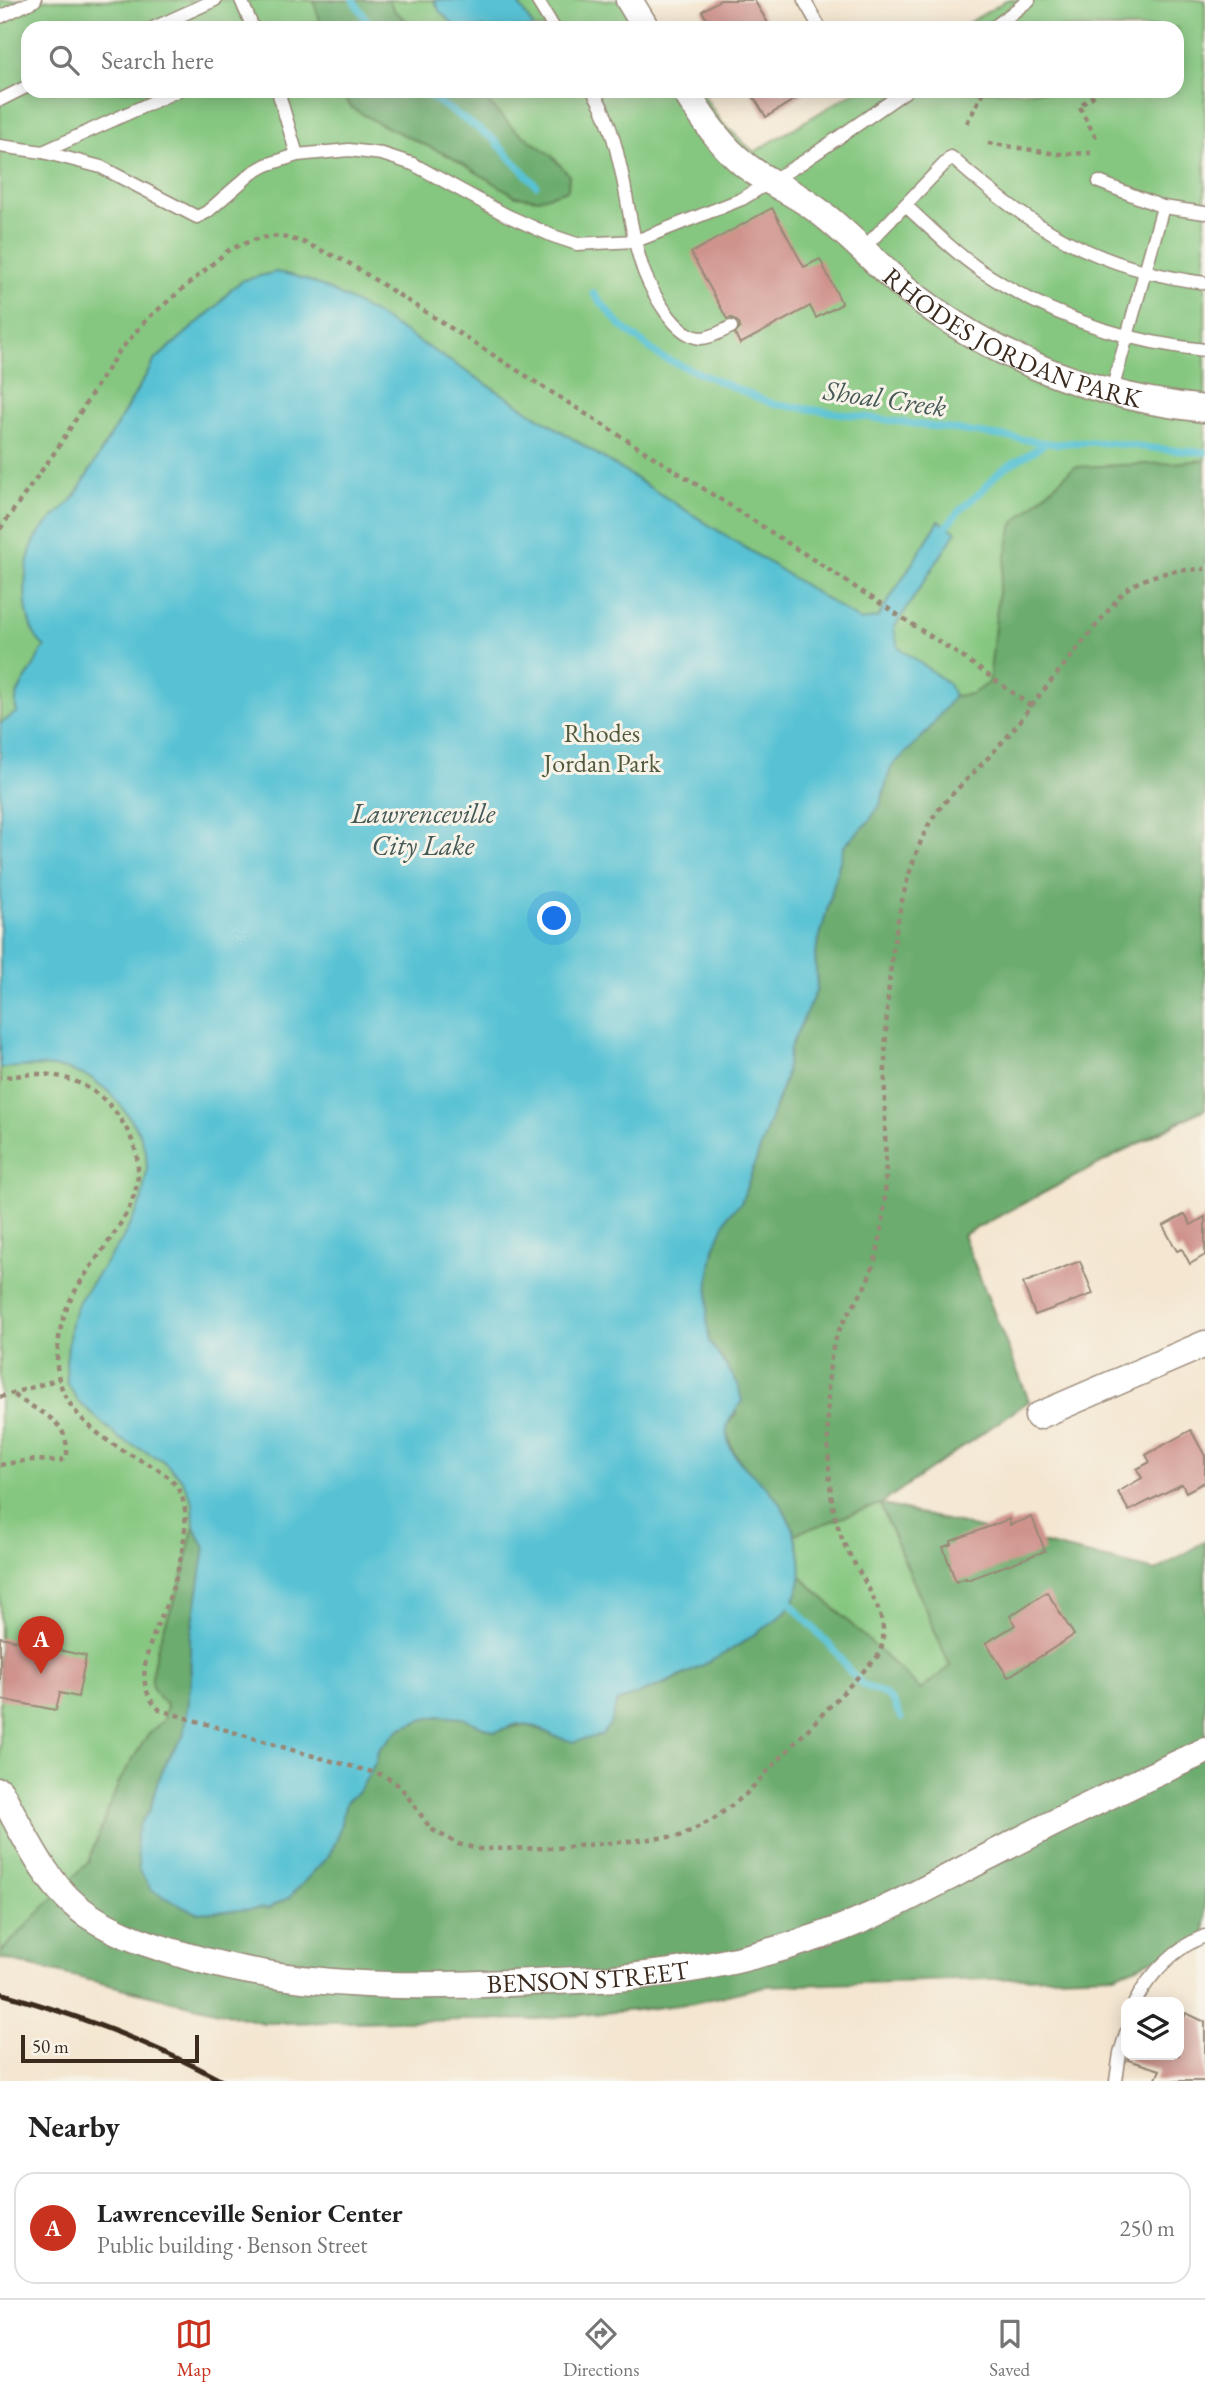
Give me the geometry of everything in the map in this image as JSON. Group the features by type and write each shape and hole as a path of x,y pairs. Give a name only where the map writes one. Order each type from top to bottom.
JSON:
{"street":[{"path":"629,0 642,21"},
{"name":"RHODES JORDAN PARK","path":"690,98 736,158 813,206 904,287 947,320 1004,353 1072,382 1111,394 1165,405 1205,409"},
{"path":"1038,1416 1205,1344"},
{"name":"BENSON STREET","path":"0,1791 40,1861 71,1901 87,1915 138,1940 222,1967 260,1975 359,1986 421,1987 636,1976 724,1962 820,1936 904,1900 1055,1822 1205,1751"}],"lane":[{"path":"0,17 35,0"},
{"path":"168,21 215,0"},
{"path":"241,0 250,21"},
{"path":"537,0 550,21"},
{"path":"804,0 816,21"},
{"path":"1002,21 1028,0"},
{"path":"0,100 21,90"},
{"path":"43,152 162,98"},
{"path":"280,98 297,155"},
{"path":"596,98 613,140 644,272 671,319 679,330 695,337 706,338 731,327"},
{"path":"0,146 43,152 101,167 197,217 266,165 297,155 349,150 382,154 424,169 506,215 553,236 577,244 636,242 742,199 803,162 896,98"},
{"path":"862,250 951,157 1015,211 1043,229 1100,257 1145,273 1205,283"},
{"path":"1099,182 1163,207 1205,213"},
{"path":"905,205 982,271 1029,299 1063,315 1127,338 1205,350"},
{"path":"1111,394 1163,207"},
{"path":"1138,1997 1158,1967 1196,1939 1205,1936"},
{"path":"1116,2081 1121,2050"}],"path":[{"path":"967,123 980,98"},
{"path":"1090,98 1079,106 1096,138"},
{"path":"988,144 1057,154 1091,153"},
{"path":"0,529 57,449 108,365 147,319 230,249 259,238 279,236 303,242 347,262 751,519 970,662 1031,706"},
{"path":"0,1077 52,1076 73,1080 89,1088 115,1110 131,1136 136,1152 137,1177 132,1203 121,1224 80,1283 66,1311 58,1343 59,1379 65,1398 83,1419 118,1448 165,1474 176,1485 184,1504 185,1520 177,1573 146,1664 146,1688 153,1702 165,1711 383,1775 400,1786 431,1829 458,1844 479,1849 557,1848 680,1836 714,1819 745,1795 872,1663 883,1646 885,1631 879,1612 844,1541 834,1510 829,1469 830,1361 835,1340 876,1259 885,1206 886,1051 890,982 897,926 908,882 929,825 943,805 1018,724 1124,591 1141,580 1166,572 1205,569"},
{"path":"0,1397 59,1379"},
{"path":"0,1465 29,1460 60,1461 67,1456 67,1443 59,1425 13,1394"}],"green space":[{"name":"Rhodes Jordan Park","path":"0,0 643,0 656,21 21,21 21,98 706,98 721,122 754,152 844,98 1184,98 1184,21 972,21 1007,0 1205,0 1205,1109 963,1235 1029,1401 880,1504 950,1666 835,1763 694,2003 534,2019 264,2023 0,1958"},
{"path":"313,0 389,0 394,10 407,21 320,21"},
{"path":"344,98 484,98 513,128 551,155 569,175 568,190 538,199 516,196 449,156 352,108"},
{"path":"1205,460 1205,1108 963,1235 1029,1401 880,1504 795,1534 783,1508 740,1461 729,1440 726,1426 737,1413 731,1382 726,1365 710,1343 707,1326 710,1274 717,1238 729,1213 741,1203 785,1078 790,1048 817,989 815,955 844,846 869,821 884,794 890,767 926,733 954,696 971,694 989,683 999,588 1013,524 1074,467"},
{"path":"880,1504 1156,1571 1205,1541 1205,1938 1115,1975 765,1986 694,2003 534,2019 264,2023 0,1958 0,1953 88,1862 119,1782 147,1736 164,1719 167,1705 154,1690 152,1671 158,1645 182,1579 194,1526 205,1548 190,1642 191,1681 183,1737 168,1758 150,1810 140,1823 197,1913 233,1910 337,1839 346,1802 358,1792 376,1762 378,1750 399,1729 439,1716 463,1718 495,1732 525,1726 554,1736 611,1722 617,1702 675,1680 741,1644 786,1612 795,1598 800,1576 921,1690 950,1666"}],"water":[{"path":"434,0 516,0 530,21 450,21 440,12"},
{"name":"Lawrenceville City Lake","path":"276,272 315,283 374,313 861,621 878,617 939,521 956,532 894,628 898,647 949,684 954,696 926,733 891,767 880,805 869,821 844,846 815,955 817,989 790,1048 785,1078 741,1203 728,1215 714,1248 709,1280 709,1341 738,1384 742,1401 729,1422 727,1438 735,1456 771,1492 788,1518 799,1550 801,1567 795,1598 781,1616 710,1662 617,1702 611,1722 602,1735 574,1742 537,1727 517,1724 495,1732 463,1718 439,1716 399,1729 378,1750 376,1762 367,1778 358,1792 346,1802 337,1839 330,1854 290,1897 269,1908 197,1913 152,1891 139,1870 136,1838 140,1823 150,1810 168,1758 183,1737 191,1681 190,1642 205,1548 194,1526 193,1503 182,1479 162,1460 120,1439 77,1400 67,1382 66,1362 71,1322 79,1301 123,1238 141,1203 147,1171 146,1152 139,1132 123,1108 91,1078 66,1069 44,1066 0,1068 0,724 17,712 18,694 45,647 31,626 25,596 27,565 35,540 48,522 75,496 155,360 218,305 232,288 244,280"}],"building":[{"path":"720,0 754,0 767,21 708,21 702,11"},
{"path":"754,98 797,98 766,117"},
{"path":"772,208 804,267 820,259 842,304 816,318 810,306 740,344 735,334 740,328 739,323 732,318 727,319 691,253"},
{"path":"1185,1214 1191,1225 1205,1217 1205,1255 1190,1264 1182,1249 1177,1251 1163,1226"},
{"path":"1080,1261 1093,1294 1035,1315 1023,1283"},
{"path":"1191,1430 1205,1456 1205,1482 1186,1492 1182,1484 1129,1511 1118,1492 1142,1478 1137,1469 1150,1462 1146,1455"},
{"path":"1032,1517 1045,1551 956,1582 943,1547 952,1544 951,1541 1009,1519 1010,1525"},
{"path":"1047,1592 1074,1635 1008,1677 986,1643 1015,1625 1010,1616"},
{"path":"0,1637 86,1656 78,1697 60,1693 56,1710 0,1699"},
{"path":"1186,2013 1205,2022 1205,2081 1155,2081 1160,2070 1128,2060 1184,2060"}],"waterway":[{"name":"Shoal Creek","path":"353,0 367,21"},
{"name":"Shoal Creek","path":"432,98 492,138 536,185"},
{"name":"Shoal Creek","path":"593,293 620,325 661,357 773,404 1056,444 1093,442 1205,452"},
{"path":"947,526 999,472 1045,443"},
{"path":"791,1604 863,1685 884,1694 893,1702 901,1718"}],"railway":[{"path":"0,1993 114,2031 222,2081"}],"place":[{"name":"Lawrenceville Senior Center","path":"41,1674"}]}
